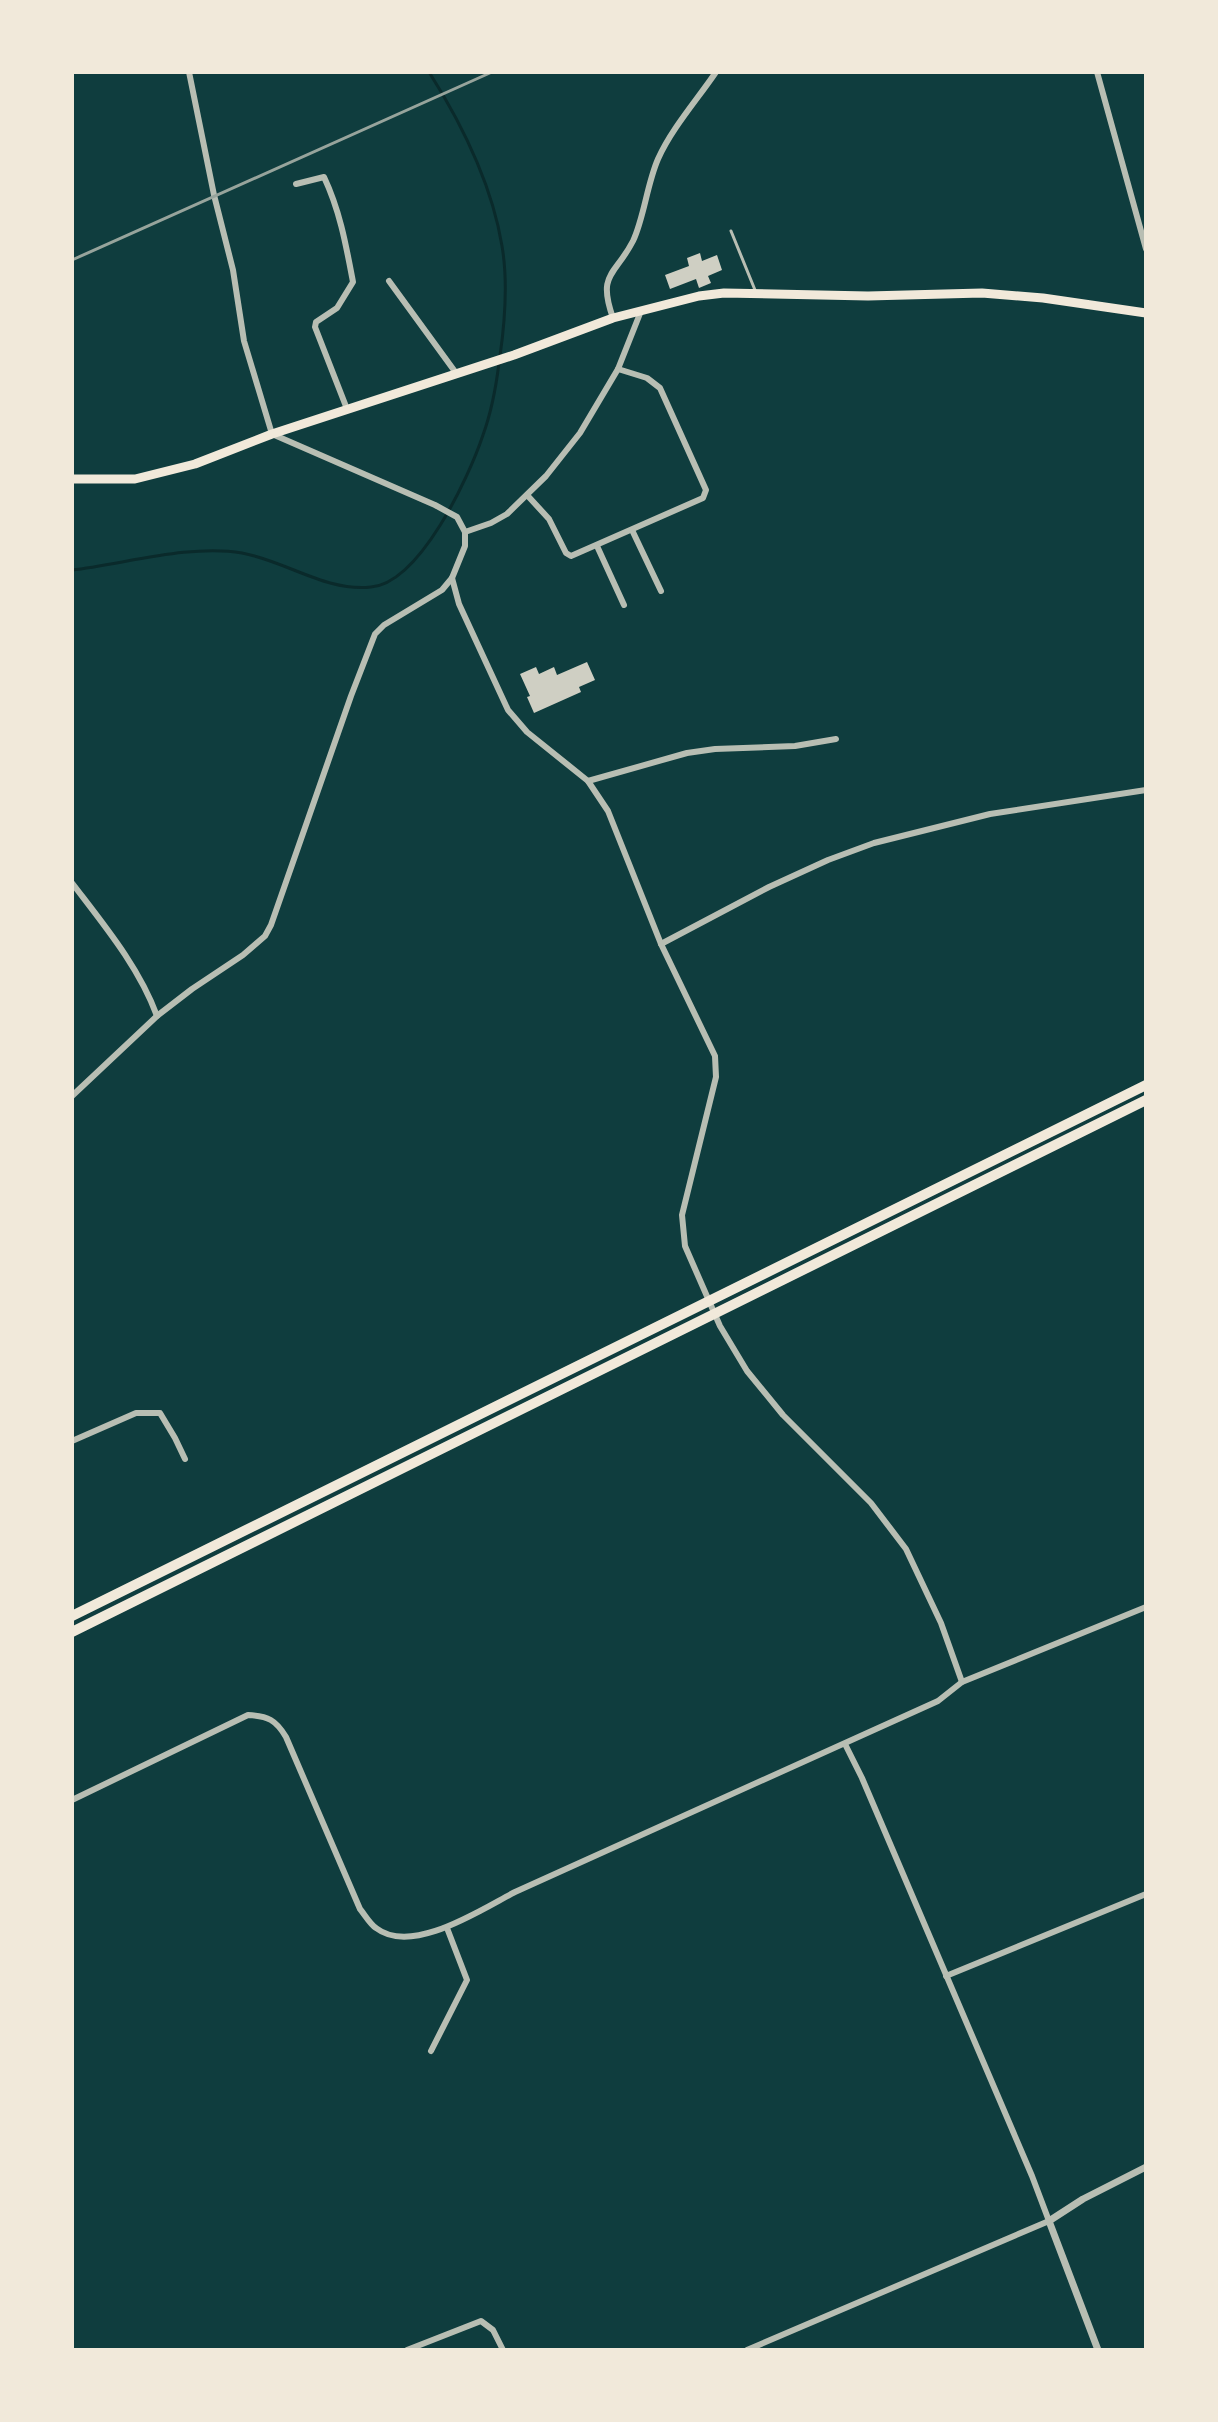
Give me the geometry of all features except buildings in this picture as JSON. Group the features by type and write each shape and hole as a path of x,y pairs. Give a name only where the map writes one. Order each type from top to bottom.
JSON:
{"highway":[{"path":"72,1616 1146,1085"},
{"path":"72,1632 1146,1100"}],"main road":[{"path":"72,479 135,479 195,464 272,434 514,355 613,318 699,296 724,293 868,296 982,293 1043,298 1146,313"}],"street":[{"path":"72,1096 157,1016 265,936 375,634 384,625 442,590 452,578 465,546 465,532 457,517 272,434 244,341 233,270 189,72"},
{"path":"613,318 607,302 606,285 611,271 633,241 659,158 716,72"},
{"path":"1097,72 1146,249"},
{"path":"296,184 324,177 336,202 346,241 353,282 337,308 316,322 315,327 347,409"},
{"path":"389,281 456,373"},
{"path":"465,532 500,519 546,476 580,433 618,369 641,311"},
{"path":"527,495 549,519 566,553 571,556 703,498 706,490 660,388 647,378 618,369"},
{"path":"632,530 661,591"},
{"path":"597,546 624,605"},
{"path":"452,578 459,604 508,710 527,732 588,781 608,811 661,944 715,1056 716,1077 682,1215 685,1246 720,1326 747,1371 783,1415 871,1503 906,1549 941,1623 962,1682"},
{"path":"588,781 687,753 795,746 836,739"},
{"path":"661,944 769,887 874,843 990,814 1146,790"},
{"path":"72,883 121,949 157,1016"},
{"path":"72,1441 136,1413 160,1413 185,1459"},
{"path":"72,1800 248,1715 263,1716 277,1722 286,1737 360,1909 376,1929 395,1936 425,1935 447,1928 529,1886 938,1701 962,1682 1146,1607"},
{"path":"845,1744 1032,2176 1098,2350"},
{"path":"946,1976 1146,1894"},
{"path":"431,2051 467,1980 447,1928"},
{"path":"747,2350 1049,2221 1083,2199 1146,2167"},
{"path":"407,2350 481,2321 493,2330 503,2350"}],"lane":[{"path":"731,231 756,294"}],"waterway":[{"path":"429,72 474,156 497,223 504,259 505,287 500,356"},
{"path":"72,570 179,553 222,551 258,557 338,585 371,587 389,581 424,548 454,500 486,427 499,363"}],"railway":[{"path":"72,260 492,72"}]}
